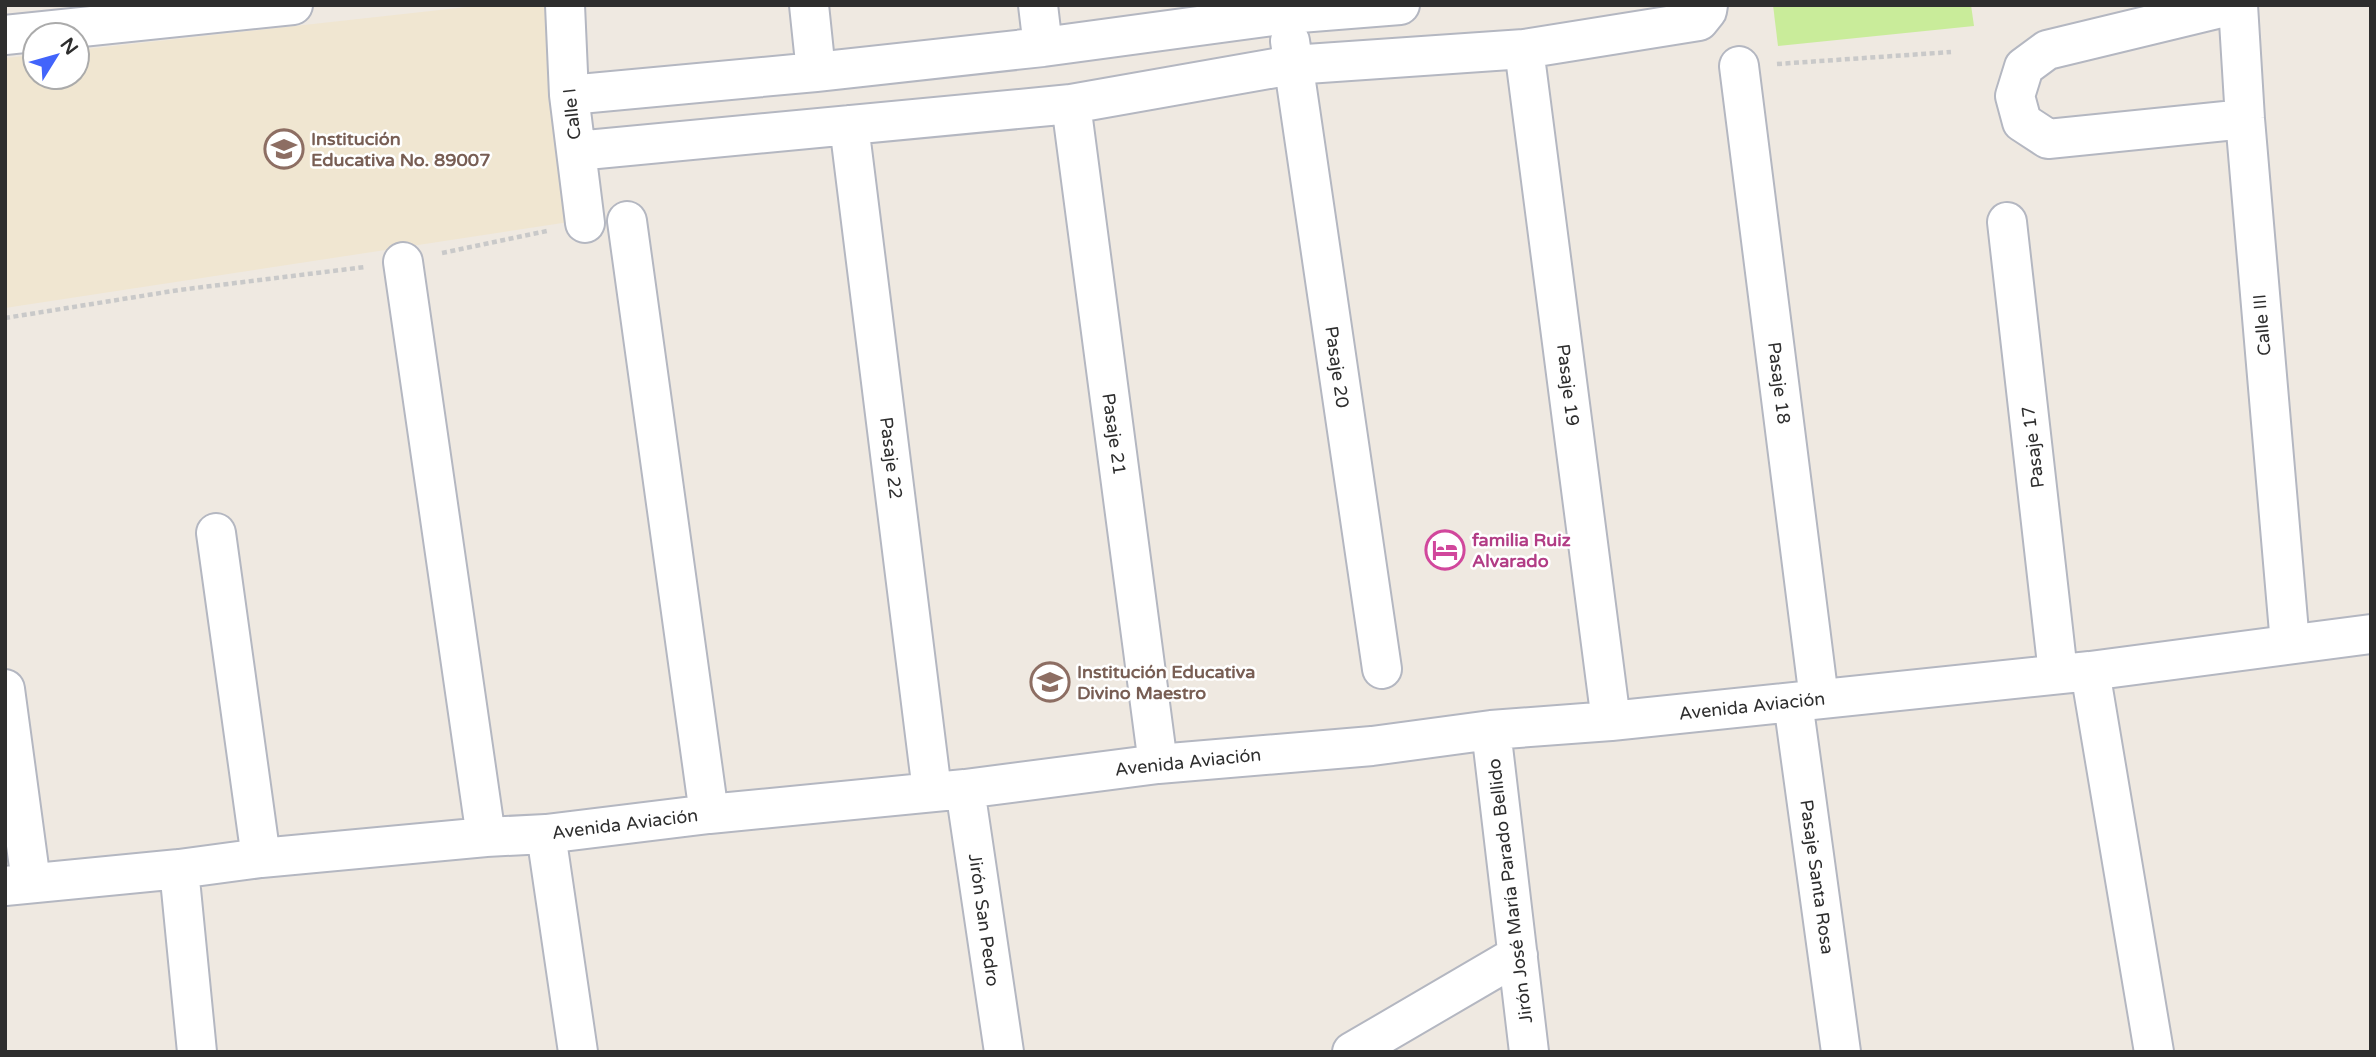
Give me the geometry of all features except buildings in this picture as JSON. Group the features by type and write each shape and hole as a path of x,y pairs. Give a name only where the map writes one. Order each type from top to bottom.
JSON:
{"street":[{"path":"5,35 91,16 292,5"},
{"name":"Calle I","path":"565,5 569,95 585,223"},
{"path":"809,5 816,72"},
{"path":"1038,5 1043,47"},
{"path":"569,95 1043,47 1287,9 1400,5"},
{"path":"576,151 1071,104 1292,65 1524,48 1699,21 1708,5"},
{"path":"2236,5 2047,50 2024,67 2015,96 2022,122 2048,139 2245,118"},
{"name":"Calle III","path":"2236,5 2290,644"},
{"name":"Pasaje 20","path":"1287,9 1292,65 1382,669"},
{"name":"Pasaje 19","path":"1524,48 1611,721"},
{"name":"Pasaje 18","path":"1740,66 1806,701"},
{"name":"Pasaje 21","path":"1071,104 1158,764"},
{"name":"Pasaje 22","path":"849,125 949,790"},
{"path":"627,221 709,814"},
{"name":"Pasaje 17","path":"2007,222 2074,672 2154,1052"},
{"path":"403,262 486,837"},
{"path":"216,533 261,858"},
{"name":"Avenida Aviación","path":"21,873 179,869 261,858 486,837 547,834 1158,764 1372,746 1491,730 1611,721 2074,672 2371,634"},
{"path":"5,689 21,873"},
{"name":"Pasaje Santa Rosa","path":"1806,701 1841,1052"},
{"name":"Jirón José María Parado Bellido","path":"1491,730 1529,1052"},
{"name":"Jirón San Pedro","path":"949,790 1004,1052"},
{"path":"547,834 579,1052"},
{"path":"179,869 197,1052"},
{"path":"1352,1052 1518,956"}],"path":[{"path":"1740,66 1951,52"},
{"path":"5,318 179,290 403,262 585,223"}],"shaded area":[{"name":"Institución Educativa No. 89007","path":"485,5 549,5 569,222 5,308 5,58 21,56 21,91 91,91 91,48"}],"green space":[{"path":"1773,5 1971,5 1974,26 1778,46"}],"place":[{"name":"Institución Educativa No. 89007","path":"284,149"},
{"name":"familia Ruiz Alvarado","path":"1445,550"},
{"name":"Institución Educativa Divino Maestro","path":"1050,682"}]}
